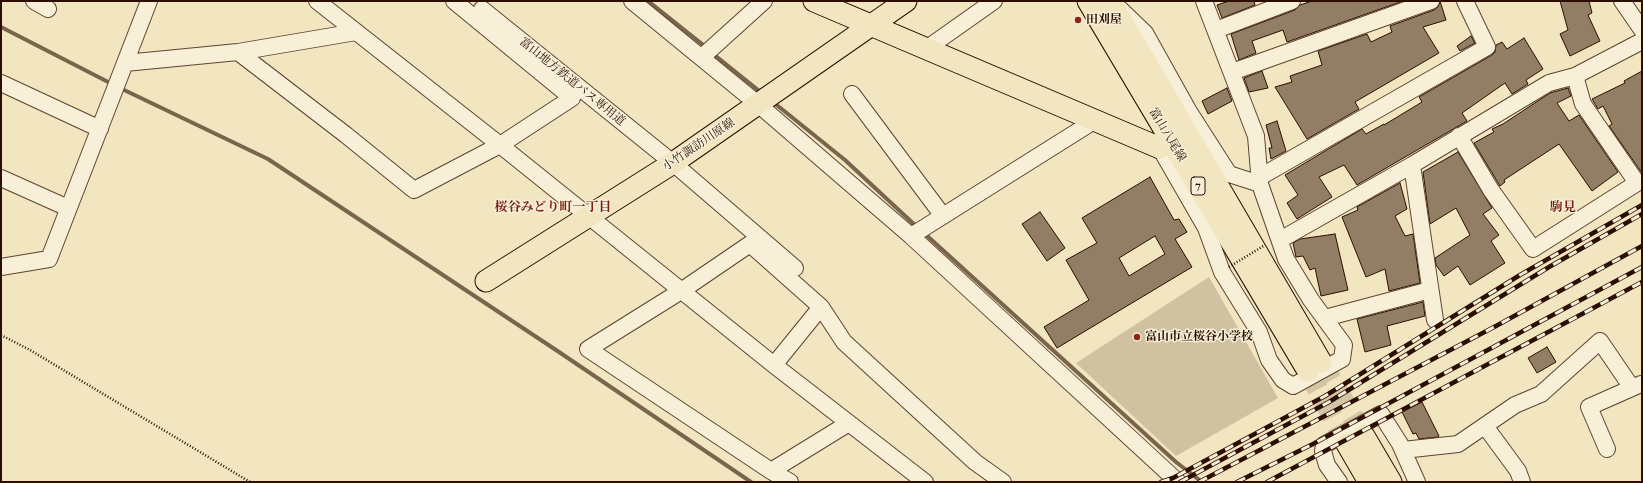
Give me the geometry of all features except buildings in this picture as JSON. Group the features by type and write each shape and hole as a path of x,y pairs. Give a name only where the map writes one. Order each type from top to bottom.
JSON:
{"main road":[{"name":"小竹諏訪川原線","path":"486,281 673,163 759,105 906,1"},
{"name":"富山八尾線","path":"1088,1 1315,367 1110,1"},
{"name":"富山八尾線","path":"817,2 1160,148"},
{"path":"1369,482 1356,440 1391,482"}],"street":[{"path":"34,1 48,9"},
{"path":"1,268 49,259 149,1"},
{"path":"317,1 500,144 681,291 925,482"},
{"path":"238,52 346,135 414,190 500,144 572,98 454,1"},
{"name":"富山地方鉄道バス専用道","path":"471,1 673,163 795,268"},
{"path":"632,1 759,105 911,236 1178,482"},
{"path":"702,57 764,1"},
{"path":"926,49 994,1"},
{"path":"1110,1 1145,33 1188,110 1229,174 1260,181 1487,47 1465,1"},
{"path":"1160,148 1206,228 1222,272 1260,332 1269,360 1283,380 1293,386 1342,359 1344,345 1311,300 1286,259 1260,181 1256,136 1204,1"},
{"path":"1216,30 1292,1"},
{"path":"1232,72 1431,1"},
{"path":"1622,1 1642,30"},
{"path":"125,63 238,52 356,32"},
{"path":"1280,240 1412,165 1549,83 1575,76 1642,41"},
{"path":"1459,136 1491,190 1534,249 1639,181 1583,104 1575,76"},
{"path":"1,83 100,129"},
{"path":"852,94 943,216"},
{"path":"911,236 1094,121"},
{"path":"1412,165 1435,320"},
{"path":"1,178 68,208"},
{"path":"790,482 771,471 588,349 681,291 750,244 821,307 844,342 975,462 1003,482"},
{"path":"1325,318 1430,290"},
{"path":"774,364 821,307"},
{"path":"1403,450 1458,444 1515,405 1541,394 1600,341 1637,386 1589,408 1607,449"},
{"path":"1339,482 1327,465 1323,447 1376,415 1381,414 1403,450 1417,482"},
{"path":"771,471 849,423"},
{"path":"1485,426 1518,471 1522,482"}],"path":[{"path":"1229,266 1265,245"},
{"path":"1,336 30,350 250,482"}],"shaded area":[{"path":"1209,277 1278,398 1176,456 1076,363"}],"waterway":[{"path":"648,1 707,48"},
{"path":"1,27 114,85"},
{"path":"712,53 763,94"},
{"path":"120,88 268,159 559,352 751,482"},
{"path":"773,102 845,160 917,227"},
{"path":"924,233 1176,462 1202,482"}],"tunnel":[{"path":"1321,362 1364,436"},
{"path":"1308,371 1347,444"}],"railway":[{"path":"1161,482 1173,478 1325,396 1520,275 1642,205"},
{"path":"1180,482 1329,402 1549,267 1642,214"},
{"path":"1199,482 1496,326 1642,246"},
{"path":"1237,482 1313,444 1642,267"},
{"path":"1267,482 1642,282"}],"place":[{"name":"田刈屋","path":"1078,20"},
{"name":"富山市立桜谷小学校","path":"1137,337"}],"district":[{"name":"桜谷みどり町一丁目","path":"553,208"},
{"name":"駒見","path":"1563,208"}]}
